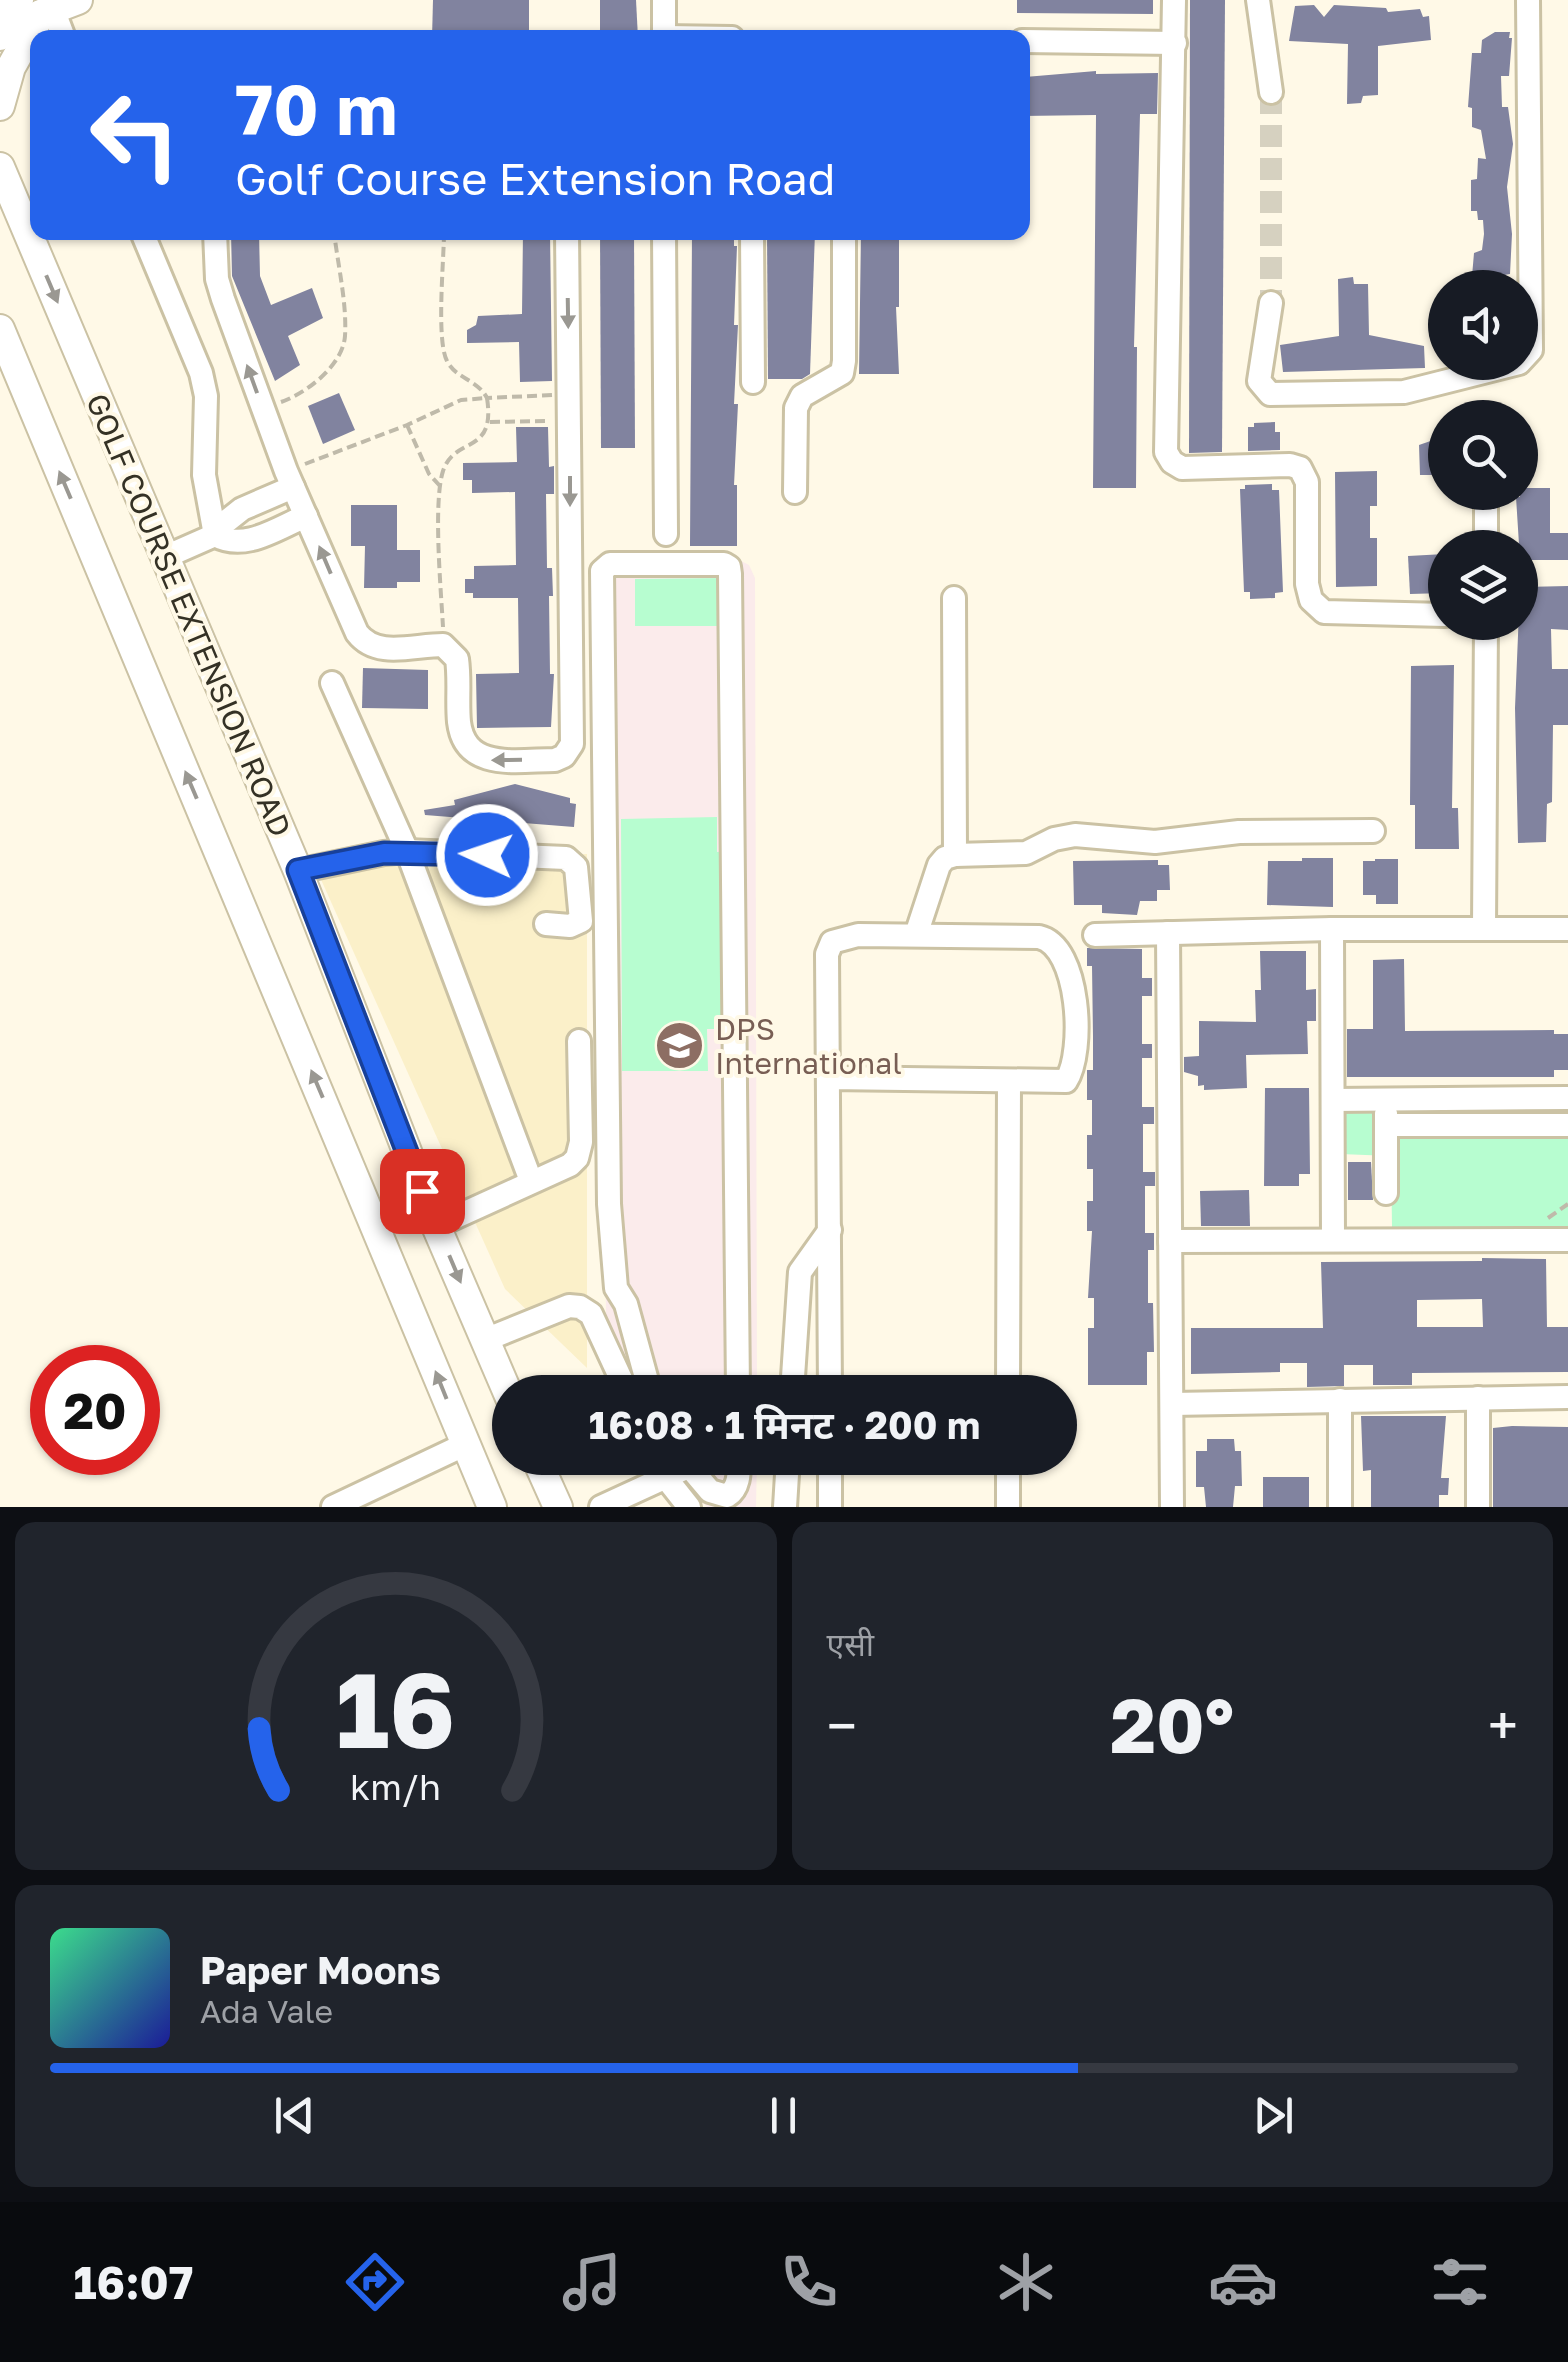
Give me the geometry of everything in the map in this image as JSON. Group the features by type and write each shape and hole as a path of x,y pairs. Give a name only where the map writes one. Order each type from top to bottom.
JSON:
{"main road":[{"path":"0,36 29,5"},
{"path":"0,106 29,5"},
{"name":"GOLF COURSE EXTENSION ROAD","path":"0,167 30,238"},
{"name":"GOLF COURSE EXTENSION ROAD","path":"31,240 298,870 436,1226 500,1375"},
{"path":"0,329 492,1507"},
{"path":"544,1475 558,1507"}],"street":[{"path":"664,0 664,30"},
{"path":"1174,0 1166,452 1182,468 1300,468 1306,482 1306,584 1311,600 1324,612 1428,615"},
{"path":"1258,0 1271,92"},
{"path":"1271,303 1260,381 1270,394 1404,392 1526,358 1531,350 1528,0"},
{"path":"29,5 56,30"},
{"path":"1030,40 1174,43"},
{"path":"145,240 204,385 204,475 215,534"},
{"path":"215,240 222,300 290,479 356,633 377,649 443,645 457,659 459,726 471,750 488,760 556,760 572,744 566,240"},
{"path":"664,240 666,534"},
{"path":"752,240 753,382"},
{"path":"796,492 796,408 802,396 842,374 844,240"},
{"path":"165,556 215,534 242,509 290,479"},
{"path":"215,534 232,543 248,541 306,516"},
{"path":"645,1375 626,1304 616,1288 609,1204 602,571 610,564 724,564 730,574 738,1375"},
{"path":"954,598 955,856"},
{"path":"1484,929 1486,640"},
{"path":"332,683 408,852 531,1181"},
{"path":"916,935 939,864 945,858 1016,856 1054,839 1076,835 1155,842 1239,832 1373,830"},
{"path":"298,870 384,853 566,858 576,868 580,920 570,926 546,924"},
{"path":"1332,929 1333,1240"},
{"path":"1095,935 1332,929 1568,930"},
{"path":"1168,933 1172,1507"},
{"path":"829,1078 1066,1082 1073,1070 1072,980 1057,946 1039,936 858,935 832,942 827,954 830,1375"},
{"path":"436,1226 570,1165 577,1158 582,1142 578,1041"},
{"path":"1008,1375 1009,1082"},
{"path":"1332,1100 1568,1098"},
{"path":"1386,1194 1387,1100"},
{"path":"1386,1125 1568,1125"},
{"path":"793,1375 800,1272 830,1230"},
{"path":"1170,1240 1568,1240"},
{"path":"580,1307 616,1288"},
{"path":"485,1340 569,1306 580,1307 591,1314 619,1375"},
{"path":"600,1334 629,1321"},
{"path":"1172,1404 1568,1397"},
{"path":"1478,1398 1478,1507"},
{"path":"1340,1400 1340,1507"},
{"path":"333,1507 466,1444"},
{"path":"601,1507 651,1475"},
{"path":"667,1475 689,1507"},
{"path":"696,1475 710,1491 727,1496 733,1492 739,1475"},
{"path":"785,1507 787,1475"},
{"path":"830,1475 830,1507"},
{"path":"1008,1475 1008,1507"}],"path":[{"path":"263,408 288,400 314,384 339,356 345,338 335,240"},
{"path":"443,645 442,473 449,460 483,436 490,422 487,398 476,383 459,374 445,358 444,240"},
{"path":"290,479 461,400 569,394"},
{"path":"490,422 569,420"},
{"path":"406,425 429,474 441,486"},
{"path":"1548,1218 1568,1204"}],"shaded area":[{"name":"DPS International","path":"597,556 731,556 749,565 755,578 757,1375 634,1375 606,1315"},
{"path":"587,854 587,1368 505,1289 314,864"},
{"path":"680,1475 757,1475 756,1507 707,1507"}],"green space":[{"path":"725,578 726,626 635,626 635,579"},
{"path":"717,817 717,852 728,851 729,1029 707,1029 708,1071 622,1071 621,819"},
{"path":"1340,1107 1568,1107 1568,1227 1392,1227 1391,1156 1340,1154"}],"building":[{"path":"433,0 529,0 529,30 432,30"},
{"path":"600,0 636,0 638,30 600,30"},
{"path":"1017,0 1153,0 1153,14 1017,13"},
{"path":"1190,0 1225,0 1222,452 1189,453"},
{"path":"1314,5 1324,17 1334,5 1386,8 1388,12 1420,9 1423,17 1429,16 1431,40 1378,46 1378,95 1363,96 1361,103 1347,104 1348,44 1289,41 1295,6"},
{"path":"1495,32 1510,32 1512,38 1509,76 1501,76 1502,107 1508,107 1513,144 1507,187 1512,234 1510,270 1473,270 1474,253 1482,250 1484,234 1483,220 1478,220 1477,211 1471,211 1471,180 1477,179 1478,158 1486,159 1481,130 1472,127 1472,108 1468,107 1472,53 1481,53 1482,40"},
{"path":"1096,71 1158,73 1157,114 1140,114 1134,347 1136,488 1093,488 1096,115 1030,116 1030,77"},
{"path":"231,240 259,240 260,276 271,305 312,288 323,318 288,336 300,365 275,381 232,276"},
{"path":"523,240 550,240 552,381 520,382 519,342 467,343 467,330 476,325 478,316 522,314"},
{"path":"600,240 634,240 635,448 601,448"},
{"path":"692,240 734,240 734,325 738,325 734,404 738,404 734,485 737,546 690,546"},
{"path":"767,240 815,240 810,374 802,379 768,379"},
{"path":"861,240 899,240 899,374 859,374"},
{"path":"1353,277 1354,284 1368,284 1369,335 1424,346 1425,368 1283,372 1280,345 1339,336 1338,279"},
{"path":"339,393 355,430 323,444 308,406"},
{"path":"1275,422 1275,432 1280,432 1280,450 1248,451 1248,427"},
{"path":"516,427 548,427 549,467 554,466 554,494 546,494 547,568 552,568 553,596 549,596 550,674 554,674 551,727 477,728 476,674 519,673 518,598 473,598 473,593 465,593 465,579 474,579 474,566 516,565 515,492 472,493 472,480 463,480 463,463 517,462"},
{"path":"1428,442 1428,475 1420,475 1419,445"},
{"path":"1377,471 1377,506 1370,506 1370,538 1377,538 1377,586 1336,587 1335,472"},
{"path":"1272,484 1272,490 1279,490 1283,592 1275,593 1275,598 1250,599 1250,592 1244,592 1240,489 1245,489 1245,485"},
{"path":"1538,488 1550,488 1550,533 1568,533 1568,560 1538,560 1538,530 1518,530 1517,510 1538,510"},
{"path":"351,505 397,505 397,550 420,550 420,582 397,582 397,588 364,588 365,546 351,546"},
{"path":"1428,555 1428,593 1410,594 1408,556"},
{"path":"1568,586 1568,630 1551,629 1552,669 1568,669 1568,725 1553,725 1552,802 1547,804 1546,842 1518,843 1518,640 1538,640 1538,587"},
{"path":"1454,665 1452,808 1458,808 1459,849 1415,849 1415,805 1410,805 1411,666"},
{"path":"363,668 428,670 428,709 362,708"},
{"path":"515,784 570,798 570,803 576,804 574,827 425,815 424,810 455,805 454,800"},
{"path":"1333,858 1333,907 1267,905 1268,861"},
{"path":"1398,859 1398,904 1376,904 1376,895 1363,895 1363,861"},
{"path":"1158,860 1158,865 1169,865 1170,890 1157,890 1157,901 1140,901 1137,915 1102,913 1102,905 1074,905 1073,861"},
{"path":"1087,948 1142,949 1142,978 1152,978 1152,996 1142,996 1142,1044 1152,1044 1152,1058 1142,1058 1142,1107 1154,1107 1154,1124 1143,1124 1143,1172 1155,1172 1155,1186 1145,1186 1145,1233 1154,1233 1154,1250 1148,1250 1148,1303 1153,1303 1154,1352 1147,1352 1147,1385 1088,1385 1088,1328 1094,1328 1094,1298 1088,1298 1092,1231 1087,1231 1087,1201 1093,1201 1093,1169 1087,1169 1092,1100 1087,1100 1087,1070 1093,1070 1093,1036 1092,966 1087,966"},
{"path":"1260,951 1306,951 1306,990 1316,989 1316,1021 1307,1021 1308,1054 1246,1055 1247,1088 1204,1090 1204,1085 1198,1086 1198,1076 1184,1072 1184,1057 1199,1056 1199,1021 1256,1022 1255,990 1261,990"},
{"path":"1404,959 1405,1031 1554,1030 1554,1034 1568,1034 1568,1070 1554,1070 1554,1077 1347,1077 1347,1029 1373,1029 1373,960"},
{"path":"1265,1088 1309,1088 1310,1174 1299,1174 1299,1186 1264,1186"},
{"path":"1348,1162 1371,1162 1373,1200 1348,1200"},
{"path":"1249,1190 1250,1226 1201,1226 1200,1191"},
{"path":"1546,1259 1547,1327 1568,1327 1568,1372 1412,1373 1412,1385 1373,1385 1373,1365 1344,1365 1344,1386 1307,1387 1307,1363 1280,1363 1280,1372 1191,1374 1191,1328 1323,1328 1321,1262","holes":["1482,1299 1483,1327 1417,1327 1417,1300"]},
{"path":"1361,1416 1446,1416 1441,1478 1449,1478 1448,1495 1439,1495 1439,1507 1371,1507 1371,1470 1363,1471"},
{"path":"1568,1427 1568,1507 1493,1507 1493,1428"},
{"path":"1207,1439 1234,1439 1235,1451 1241,1451 1242,1486 1235,1486 1233,1507 1206,1507 1204,1487 1196,1487 1196,1451 1207,1451"},
{"path":"1263,1477 1309,1477 1309,1507 1263,1507"}],"tunnel":[{"path":"1271,92 1271,303"}],"place":[{"name":"DPS International","path":"680,1046"}],"route":[{"path":"422,1191 298,870 384,853 487,855"}]}
